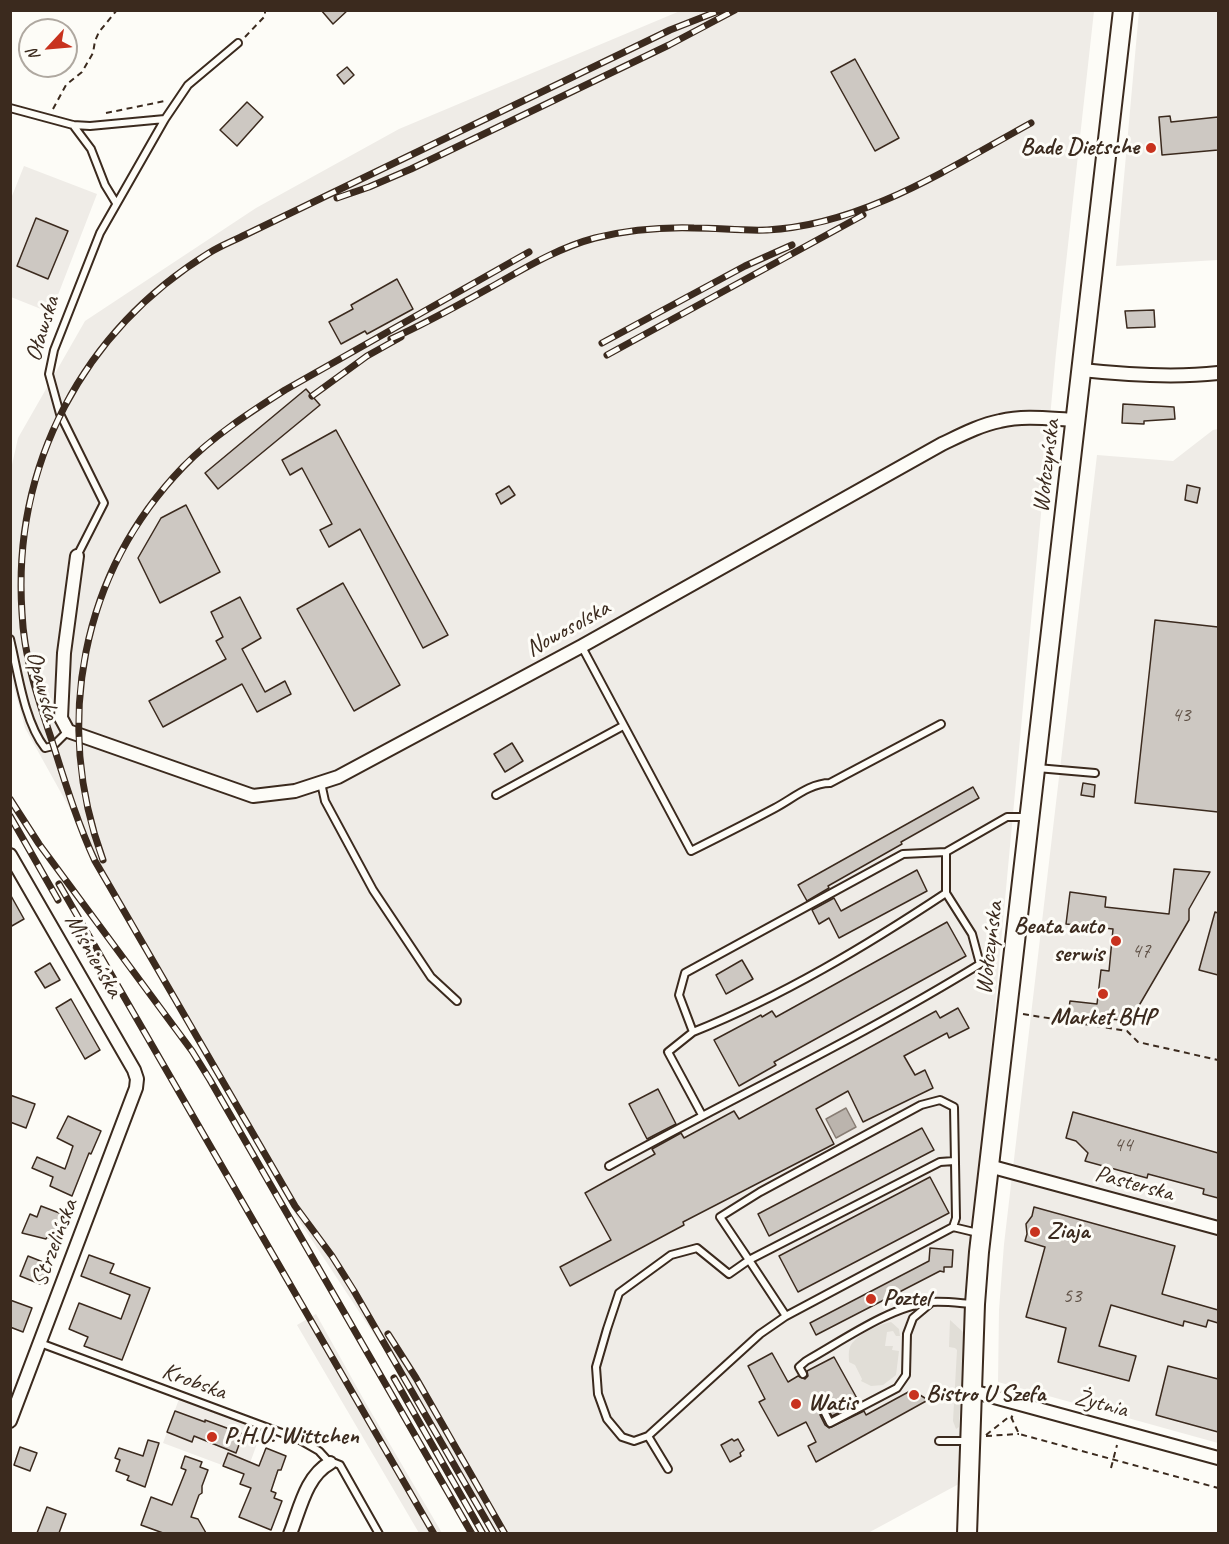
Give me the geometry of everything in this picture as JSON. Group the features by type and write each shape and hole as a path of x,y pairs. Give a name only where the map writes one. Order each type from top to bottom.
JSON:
{"street":[{"name":"Wołczyńska","path":"967,1533 975,1304 981,1234 1123,10"},
{"path":"1082,370 1150,376 1218,373"},
{"name":"Nowosolska","path":"68,731 253,796 296,791 338,777 582,646 942,444 971,430 1011,419 1076,420"},
{"name":"Oławska","path":"68,731 61,717 64,653 77,556"},
{"name":"Miśnieńska","path":"10,855 134,1070 137,1079"},
{"name":"Strzelińska","path":"10,1421 136,1088 137,1079"},
{"name":"Pasterska","path":"989,1166 1218,1228"},
{"name":"Żytnia","path":"972,1391 1218,1458"},
{"path":"290,1533 312,1479 318,1471 330,1463"}],"lane":[{"name":"Oławska","path":"77,556 104,503 60,414 49,374 54,350 100,233 165,118 188,85 238,43"},
{"path":"10,108 73,125 100,125 165,118"},
{"path":"73,125 91,149 105,184 116,203"},
{"name":"Opawska","path":"10,639 37,737 45,747 53,746 68,731"},
{"path":"582,646 691,851 807,789 821,783 830,783 941,724"},
{"path":"496,795 623,726"},
{"path":"1036,768 1095,773"},
{"path":"321,783 325,801 373,890 430,977 457,1001"},
{"path":"693,1032 679,995 685,974 903,854 946,852 1007,817 1030,818"},
{"path":"609,1167 702,1115 783,1076 927,997 980,964 972,934 946,893 946,852"},
{"path":"702,1115 668,1052 693,1032 741,1013 875,940 946,893"},
{"path":"786,1316 720,1217 760,1192 921,1105 940,1100 954,1107 956,1218 953,1227"},
{"path":"954,1161 940,1162 929,1167 749,1260 729,1274 697,1248 671,1255 619,1293 596,1367 598,1394 607,1419 622,1437 634,1441 648,1436 760,1334 786,1316 953,1227 981,1234"},
{"path":"803,1374 799,1367 806,1361 896,1311 933,1302 975,1304"},
{"path":"825,1413 830,1423 897,1388 906,1375 907,1334 913,1318 933,1302"},
{"name":"Krobska","path":"39,1343 298,1439 319,1451 330,1463 340,1465 379,1533"},
{"path":"648,1436 668,1469"},
{"path":"939,1441 970,1441"}],"path":[{"path":"49,118 62,90 82,72 93,53 99,32 117,10"},
{"path":"238,43 265,16 265,10"},
{"path":"106,113 167,100 176,102"},
{"path":"1007,1011 1127,1031 1138,1042 1218,1060"},
{"path":"999,1398 1020,1434"},
{"path":"1010,1416 984,1436 1020,1434 1218,1488"},
{"path":"1111,1468 1121,1431"}],"shaded area":[{"path":"680,11 1094,11 1056,353 988,1082 970,1478 868,1533 494,1533 445,1442 298,1219 25,728 10,673 10,474 18,438 85,321 256,208 399,129"},
{"path":"1139,11 1218,11 1218,260 1116,266"},
{"path":"24,166 97,194 51,313 11,297 10,201"},
{"path":"1218,429 1218,1443 998,1382 999,1310 1004,1244 1097,455 1173,461 1213,430"},
{"path":"846,1108 856,1127 836,1138 826,1119"},
{"path":"316,1314 442,1533 419,1533 297,1325"},
{"path":"950,1320 963,1332 959,1427 956,1429 953,1421 957,1350 949,1347"},
{"path":"891,1322 899,1329 900,1336 896,1336 893,1331 887,1332 885,1346 893,1346 892,1350 899,1351 896,1375 883,1385 871,1386 861,1381 855,1365 849,1362 849,1349 862,1334"},
{"name":"P.H.U. Wittchen","path":"179,1399 262,1430 246,1474 163,1443"}],"building":[{"path":"321,10 348,10 333,24"},
{"path":"855,59 899,138 875,151 831,72"},
{"path":"347,67 354,75 344,84 337,75"},
{"path":"247,102 263,117 237,146 220,130"},
{"path":"1170,116 1171,122 1218,117 1218,150 1162,155 1159,117"},
{"path":"36,218 68,231 48,279 17,266"},
{"path":"397,279 413,309 367,334 365,331 341,344 329,322 353,309 351,305"},
{"path":"1154,310 1155,327 1127,328 1125,311"},
{"path":"306,389 320,405 218,489 205,473"},
{"path":"1123,404 1174,407 1175,419 1144,421 1144,424 1122,423"},
{"path":"336,430 448,635 423,648 360,529 329,547 320,530 332,524 302,468 290,475 282,460"},
{"path":"1187,485 1200,488 1197,503 1185,500"},
{"path":"509,486 515,495 501,504 496,494"},
{"path":"186,505 220,572 160,603 138,558 161,518"},
{"path":"343,583 400,685 354,711 297,609"},
{"path":"240,597 261,638 242,649 265,692 285,681 291,694 257,712 242,684 163,727 149,701 226,659 216,641 223,637 211,612"},
{"path":"1155,620 1218,627 1218,812 1135,803"},
{"path":"512,743 523,761 505,772 494,754"},
{"path":"1083,783 1095,785 1094,797 1081,795"},
{"path":"973,787 979,798 901,842 902,844 828,886 829,888 807,901 798,885"},
{"path":"1174,869 1210,872 1189,909 1189,920 1130,1021 1068,1015 1070,1001 1097,1004 1101,970 1109,971 1113,929 1066,924 1070,892 1106,897 1105,907 1169,914"},
{"path":"917,870 927,891 839,938 829,918 819,924 812,910 834,898 841,911"},
{"path":"10,894 24,919 10,927"},
{"path":"1215,912 1218,913 1218,975 1199,970"},
{"path":"947,922 966,956 774,1062 776,1065 739,1086 714,1040 761,1015 762,1017 772,1011 776,1017"},
{"path":"742,960 753,979 726,994 716,975"},
{"path":"50,963 60,980 45,988 35,972"},
{"path":"71,999 100,1050 85,1059 56,1008"},
{"path":"958,1008 969,1028 949,1038 947,1033 904,1056 915,1075 925,1070 933,1088 863,1122 848,1091 816,1109 834,1144 683,1222 684,1225 570,1286 560,1267 611,1240 585,1193 655,1154 652,1149 681,1133 684,1138 734,1111 739,1119 936,1011 940,1018"},
{"path":"658,1089 676,1124 647,1139 629,1104"},
{"path":"10,1095 35,1104 26,1128 10,1122"},
{"path":"1073,1112 1218,1153 1218,1198 1203,1194 1204,1189 1148,1174 1147,1178 1085,1161 1088,1153 1076,1141 1066,1138"},
{"path":"68,1116 101,1131 91,1154 89,1153 72,1196 50,1186 53,1177 32,1168 37,1157 65,1169 73,1146 57,1138"},
{"path":"922,1128 934,1150 769,1236 758,1214"},
{"path":"930,1177 949,1213 798,1292 779,1256"},
{"path":"41,1206 62,1214 56,1229 60,1231 56,1241 47,1237 46,1239 22,1233 30,1214 37,1217"},
{"path":"1034,1207 1175,1246 1162,1294 1218,1310 1218,1323 1208,1320 1206,1327 1184,1321 1183,1326 1111,1305 1099,1346 1136,1356 1129,1381 1058,1362 1066,1328 1026,1317 1045,1247 1025,1241 1026,1224 1032,1216"},
{"name":"Poztel","path":"930,1248 953,1250 952,1267 944,1267 944,1272 940,1271 816,1335 810,1323 929,1261"},
{"path":"89,1255 114,1264 110,1273 150,1288 122,1360 84,1346 88,1337 69,1329 79,1303 121,1319 130,1295 81,1276"},
{"path":"28,1256 48,1264 40,1284 20,1276"},
{"path":"10,1300 32,1308 23,1332 10,1327"},
{"path":"772,1353 788,1382 798,1376 805,1379 808,1376 807,1371 834,1357 859,1402 832,1416 828,1409 822,1409 820,1415 829,1428 864,1411 866,1415 912,1390 928,1400 816,1462 808,1446 816,1442 806,1422 778,1436 759,1402 765,1399 748,1366"},
{"path":"1168,1366 1218,1379 1218,1432 1156,1415"},
{"path":"175,1411 243,1434 236,1453 194,1436 192,1442 167,1432"},
{"path":"732,1439 734,1441 738,1439 744,1450 740,1453 741,1456 730,1462 721,1445"},
{"path":"148,1440 159,1443 145,1487 127,1480 129,1476 116,1471 120,1460 115,1458 119,1448 143,1456"},
{"path":"20,1447 37,1453 30,1471 14,1465"},
{"path":"266,1448 286,1456 281,1470 278,1470 271,1491 276,1493 274,1498 282,1501 271,1530 239,1517 251,1488 240,1484 244,1474 223,1466 228,1453 259,1466"},
{"path":"185,1456 202,1462 200,1467 208,1470 202,1493 199,1495 191,1517 198,1519 206,1533 163,1533 141,1525 151,1497 172,1505 186,1470 181,1468"},
{"path":"47,1507 66,1514 59,1533 37,1533"}],"railway":[{"path":"494,1534 354,1291 332,1256 295,1206 95,861 77,817 37,694 23,630 22,558 29,505 44,455 64,407 92,362 125,321 164,285 222,246 670,30 721,10"},
{"path":"337,198 411,169 669,45 735,10"},
{"path":"391,339 570,246 607,235 644,230 681,228 767,230 803,226 837,218 904,192 1031,123"},
{"path":"607,355 863,215"},
{"path":"602,343 745,266 792,245"},
{"path":"103,860 88,808 80,756 79,703 86,652 100,602 120,554 148,509 183,467 219,435 245,416 285,390 529,252"},
{"path":"312,396 367,356 401,337"},
{"path":"10,799 39,844 192,1051 472,1534"},
{"path":"10,816 58,900"},
{"path":"59,884 434,1534"},
{"path":"388,1334 416,1378 505,1534"},
{"path":"394,1378 483,1534"}],"place":[{"name":"Bade Dietsche","path":"1151,148"},
{"name":"Beata auto serwis","path":"1116,941"},
{"name":"Market BHP","path":"1103,994"},
{"name":"Ziaja","path":"1035,1232"},
{"name":"Poztel","path":"871,1299"},
{"name":"Bistro U Szefa","path":"914,1395"},
{"name":"Watis","path":"796,1404"},
{"name":"P.H.U. Wittchen","path":"212,1437"}]}
